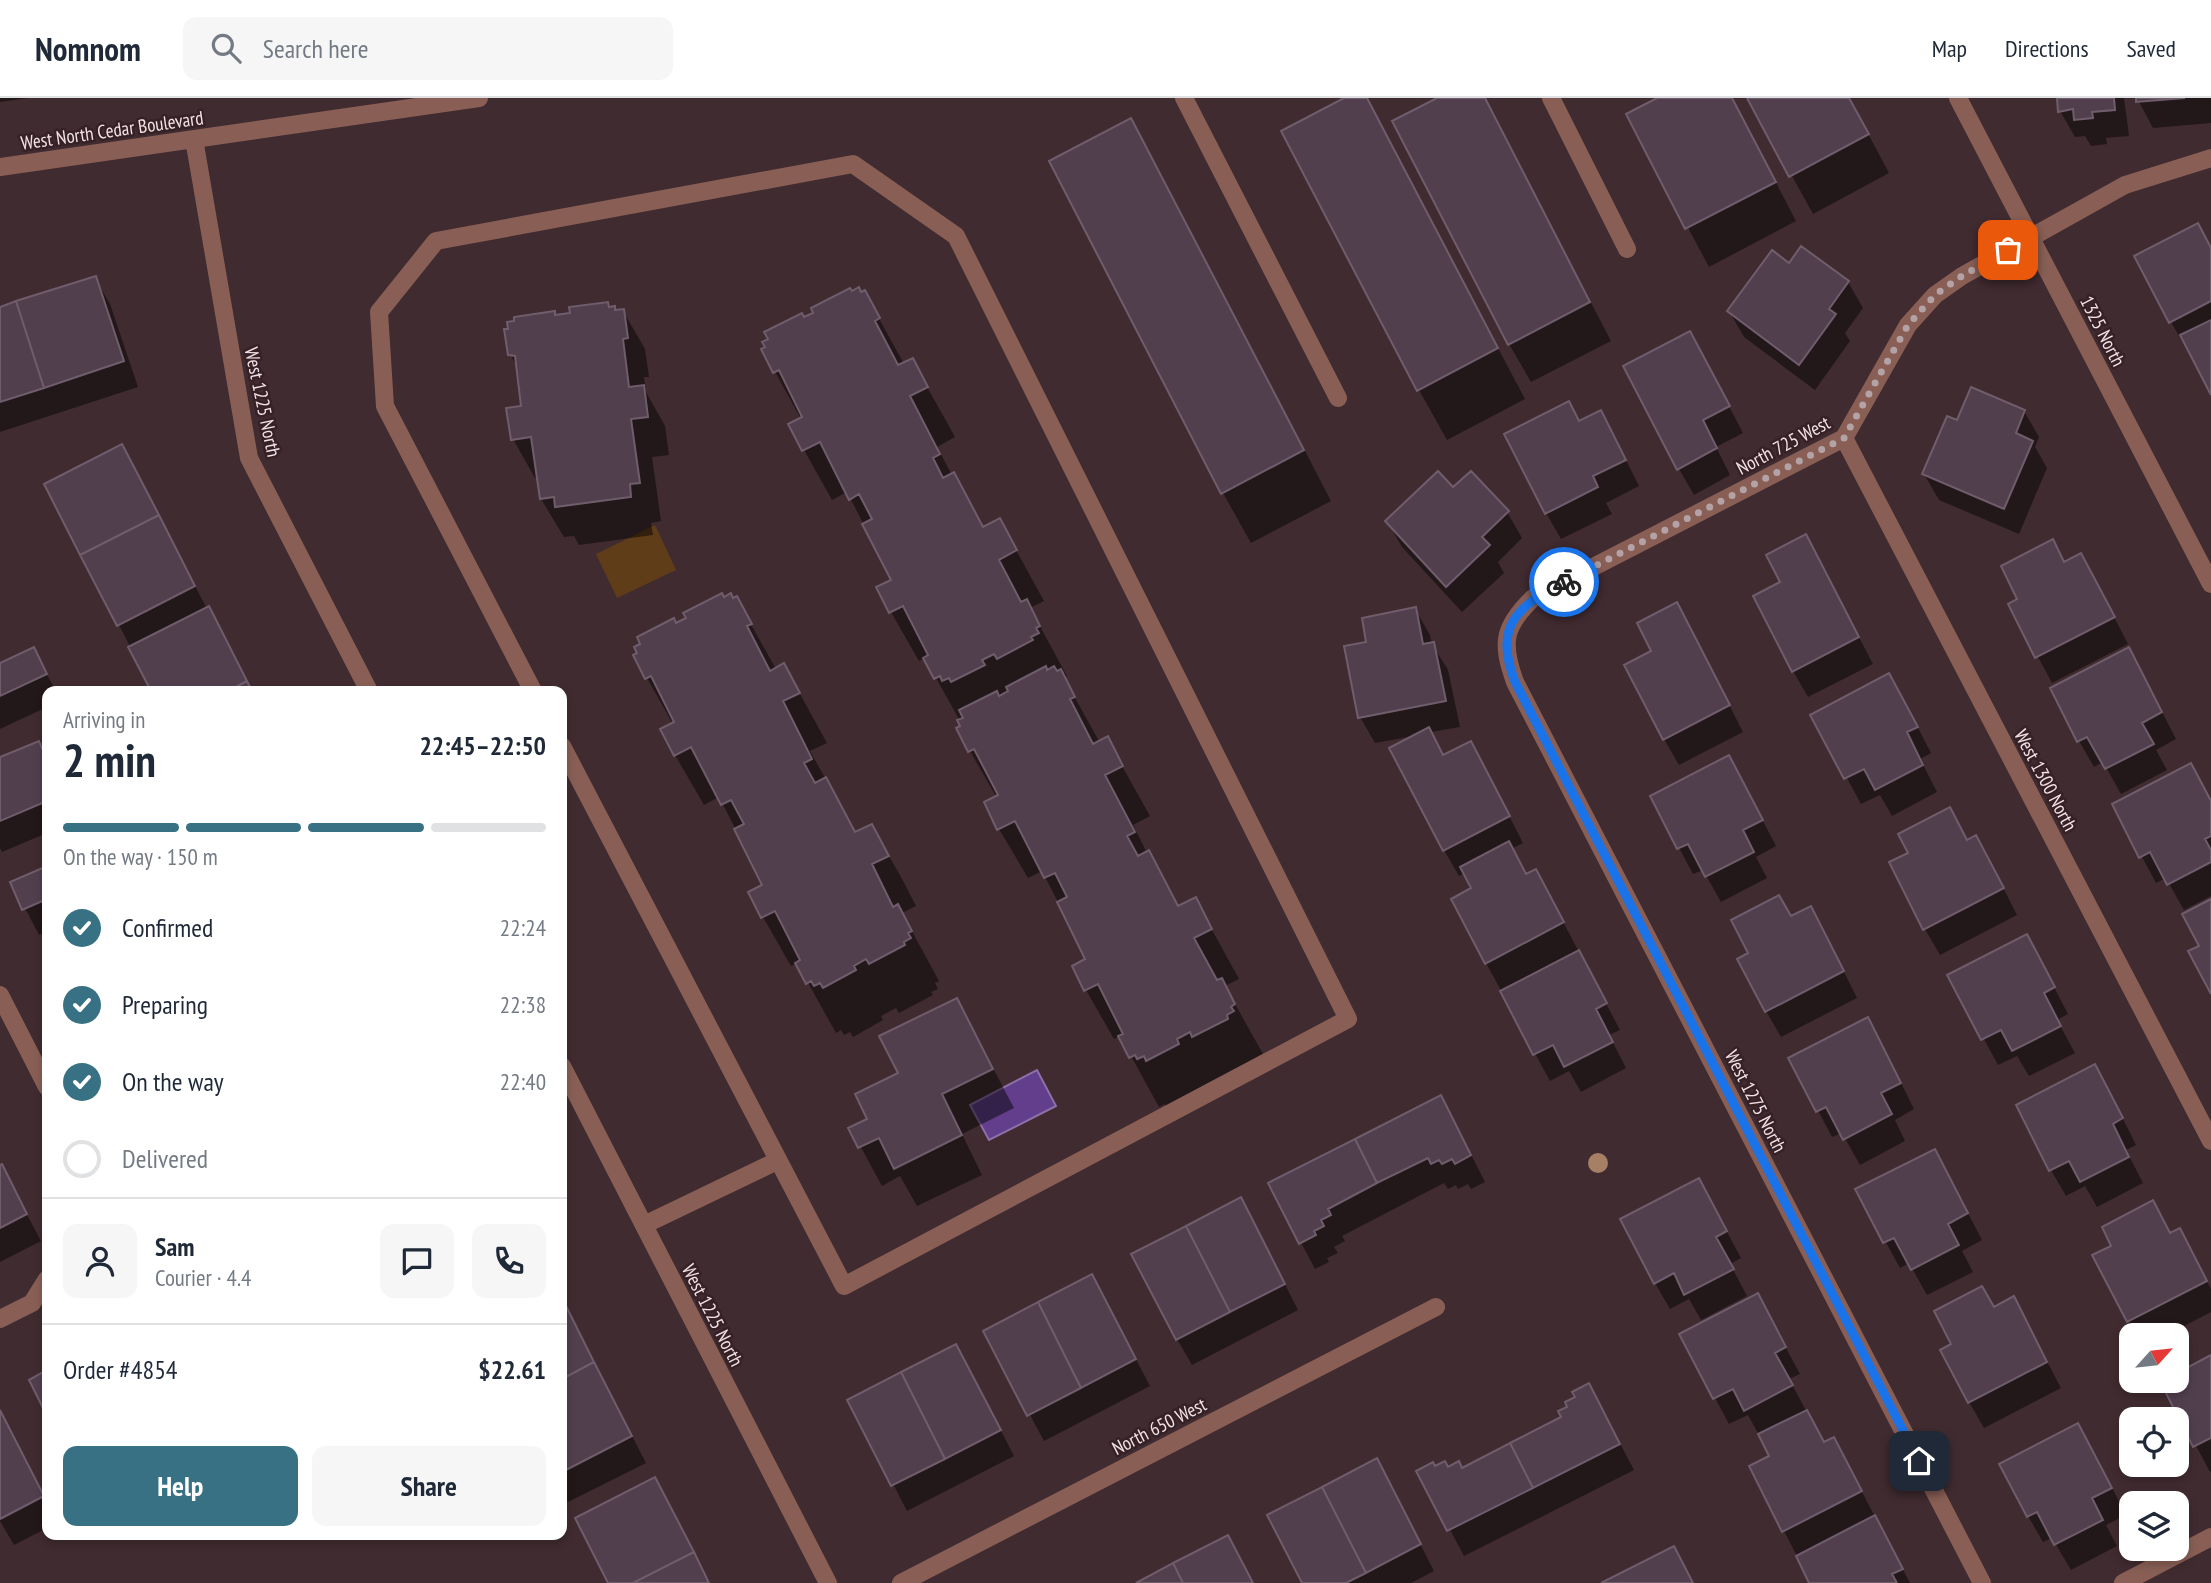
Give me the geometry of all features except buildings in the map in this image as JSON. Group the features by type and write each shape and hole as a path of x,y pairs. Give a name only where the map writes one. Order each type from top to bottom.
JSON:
{"street":[{"name":"West North Cedar Boulevard","path":"0,167 479,98"},
{"path":"1184,98 1338,398"},
{"path":"1551,98 1627,248"},
{"name":"1325 North","path":"1958,98 2211,584"},
{"name":"West 1225 North","path":"194,139 250,458 366,686"},
{"name":"North 725 West","path":"1507,635 1516,615 1533,598 1844,438 1908,325 1935,295 1962,276 2125,185 2211,159"},
{"path":"530,686 385,406 379,312 436,241 853,164 956,236 1348,1019 844,1286 567,756"},
{"name":"West 1300 North","path":"1844,438 2211,1141"},
{"name":"West 1275 North","path":"1507,635 1506,659 1515,682 1982,1583"},
{"path":"0,995 42,1077"},
{"name":"West 1225 North","path":"567,1076 828,1583"},
{"path":"644,1225 777,1161"},
{"path":"0,1319 32,1303 42,1287"},
{"name":"North 650 West","path":"901,1583 1436,1307"},
{"path":"2123,1583 2211,1537"}],"shaded area":[{"path":"655,525 676,570 617,598 596,554"},
{"path":"1037,1070 1056,1106 989,1140 970,1105"}],"way so far":[{"path":"1564,582 1844,438 1908,325 1935,295 2008,250"}],"route":[{"path":"1564,582 1533,598 1516,615 1507,635 1506,659 1515,682 1919,1461"}]}
